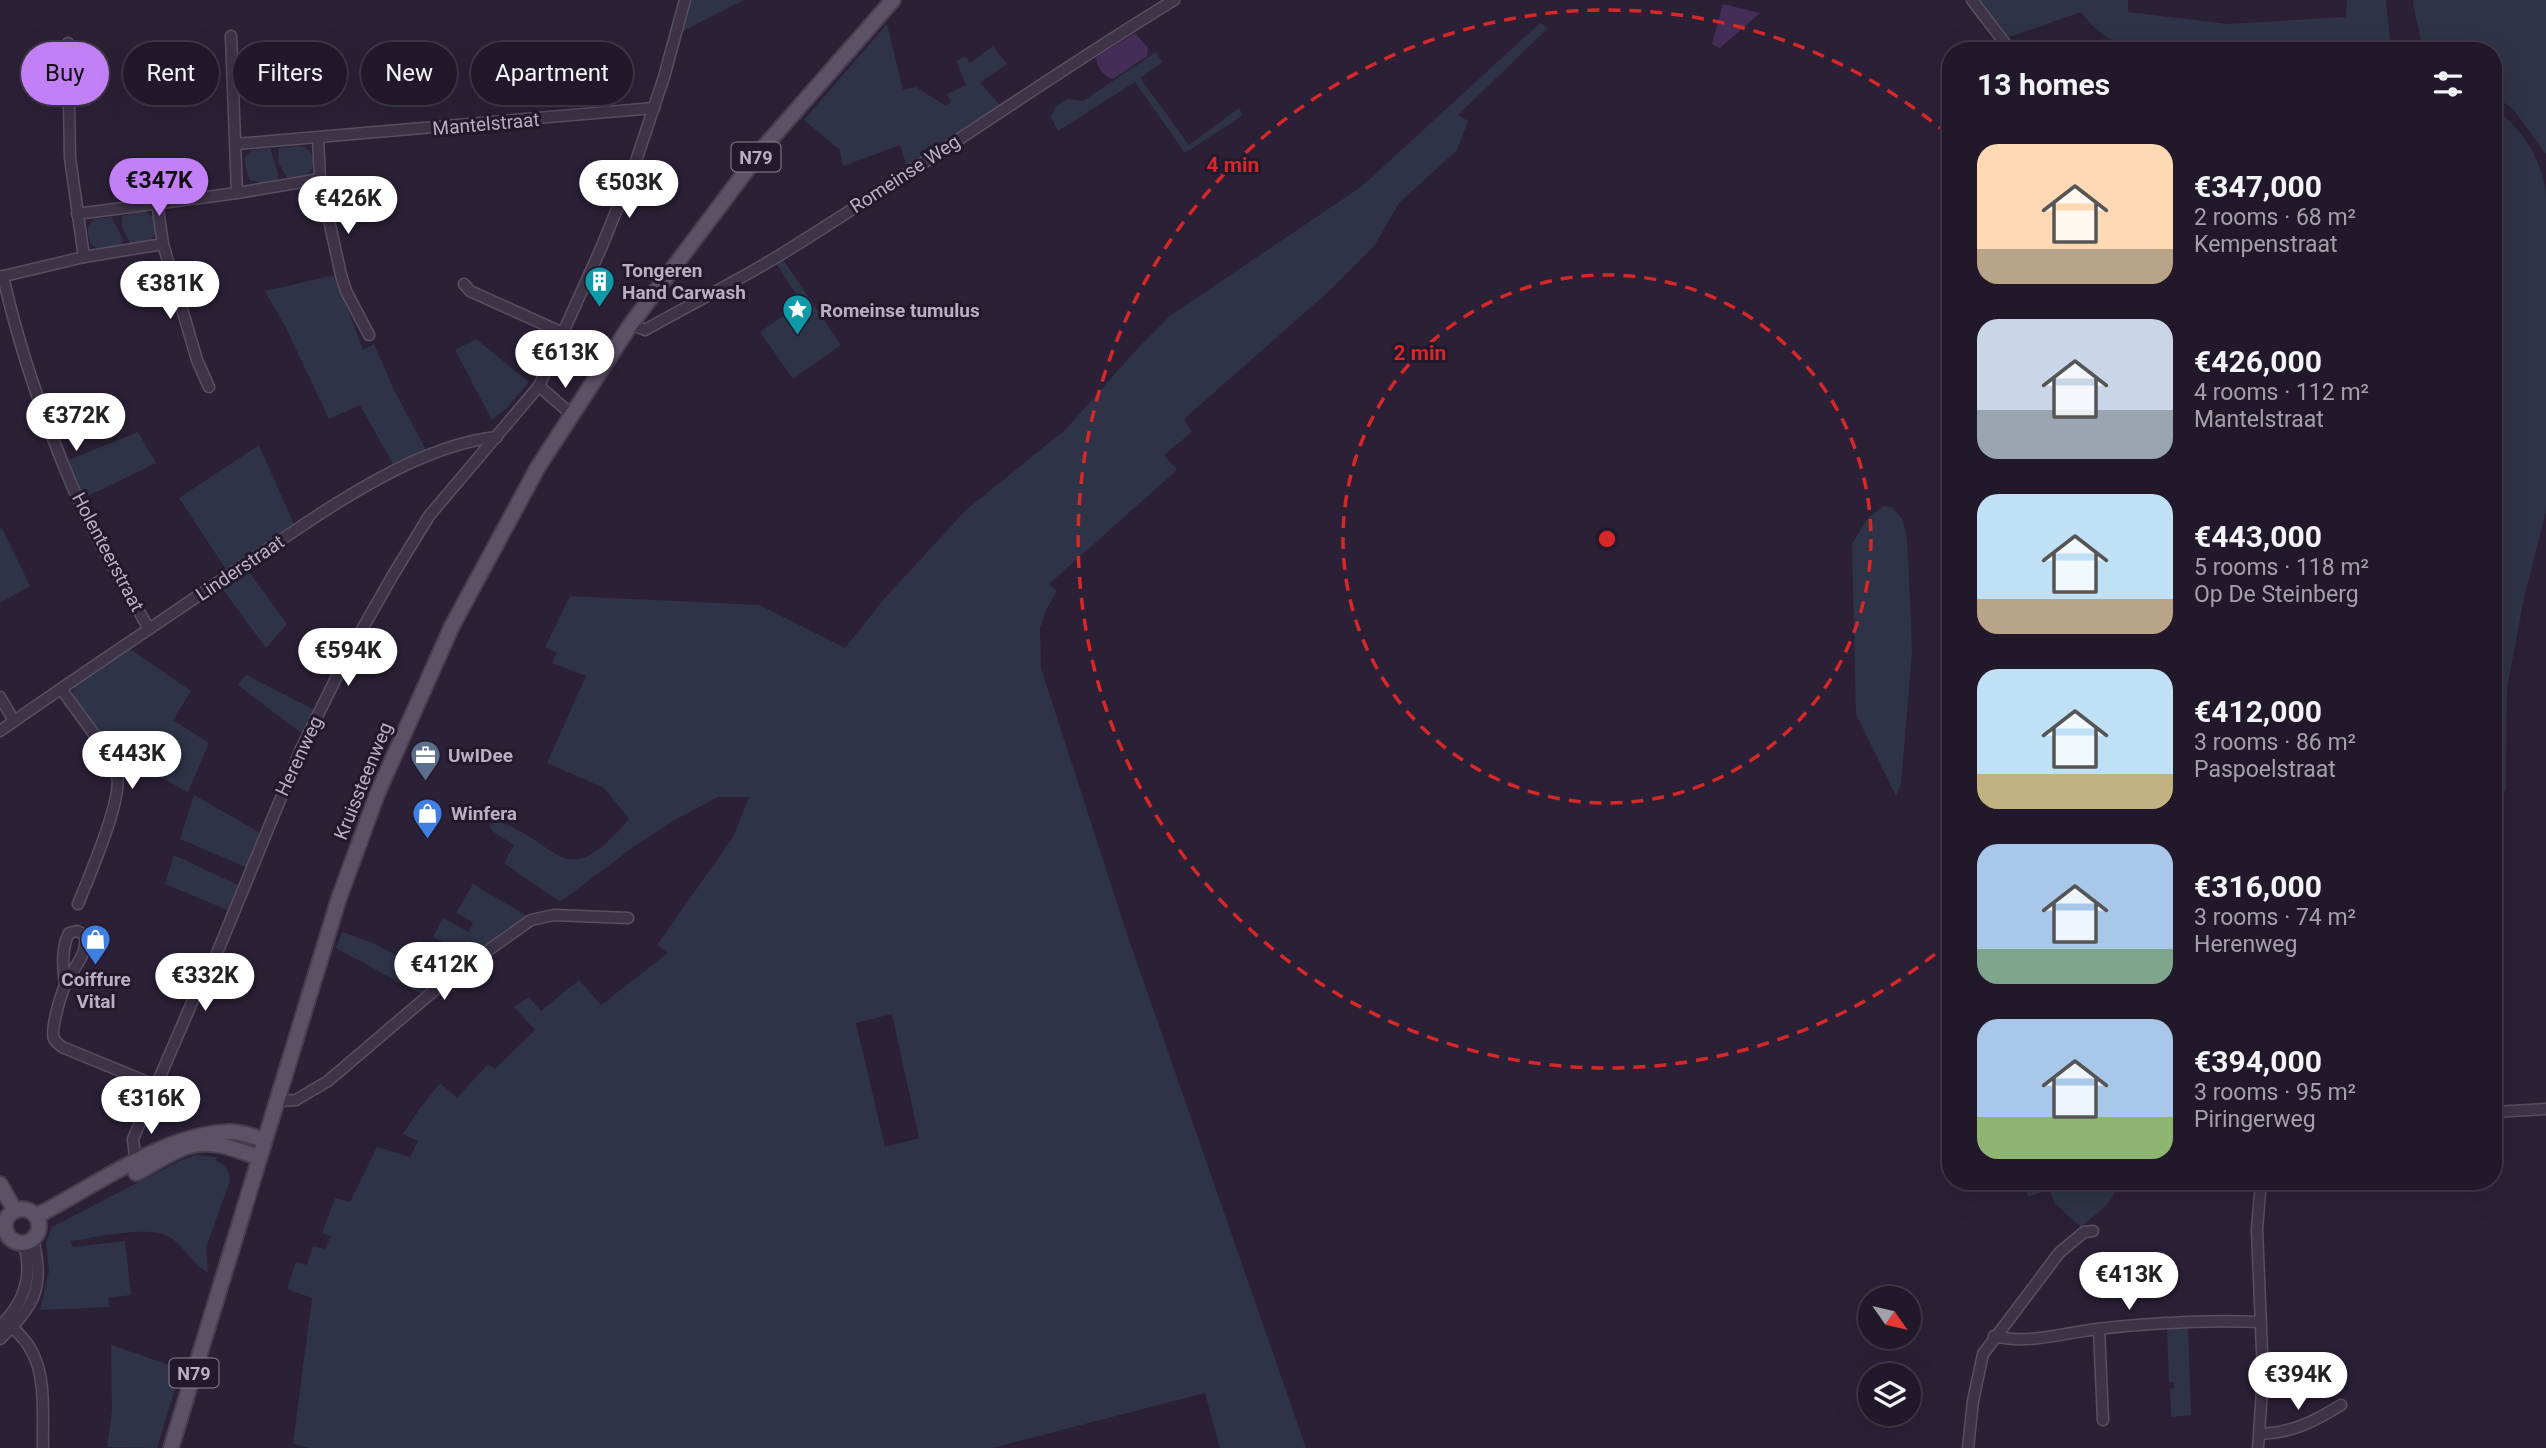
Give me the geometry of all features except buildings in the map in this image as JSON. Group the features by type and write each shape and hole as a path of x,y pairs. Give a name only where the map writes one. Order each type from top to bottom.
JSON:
{"main road":[{"name":"Kruissteenweg","path":"171,1448 338,898 377,792 452,626 499,537 571,414 631,324 764,147 893,0"},
{"path":"37,1220 137,1167 169,1146 194,1137 228,1132 264,1140"},
{"path":"137,1167 200,1144 225,1147 259,1157"},
{"path":"0,1184 15,1211"},
{"path":"28,1210 37,1220 39,1230 28,1241 13,1240 3,1233 7,1220 15,1211 28,1210"}],"street":[{"name":"Herenweg","path":"137,1167 133,1139 197,991 215,958 290,774 348,654 429,516 539,386 611,224 654,108 685,0"},
{"name":"Romeinse Weg","path":"631,324 645,331 778,256 1111,38 1174,0"},
{"path":"1972,0 2004,42"},
{"path":"231,36 237,193"},
{"path":"69,105 70,158 84,257"},
{"name":"Mantelstraat","path":"236,144 654,108"},
{"path":"318,139 320,179 344,283 369,335"},
{"path":"77,214 320,179"},
{"path":"157,202 163,244 198,360 209,387"},
{"name":"Holenteerstraat","path":"149,629 74,489 31,376 2,276 84,257 163,244"},
{"path":"464,284 470,291 563,332"},
{"path":"0,318 12,316"},
{"path":"539,386 571,414"},
{"name":"Linderstraat","path":"0,732 149,629 354,494 395,470 444,450 497,437"},
{"path":"62,690 112,764 118,784 91,872 78,904"},
{"path":"0,697 14,721"},
{"path":"276,1101 296,1100 328,1081 449,978 531,920 554,915 628,918"},
{"path":"65,984 62,964 66,940 69,933 77,931 85,935 87,944 77,967 65,984 53,1028 54,1039 62,1047 157,1086"},
{"path":"2502,1112 2546,1109"},
{"path":"2258,1448 2263,1376 2258,1229 2260,1190"},
{"path":"1968,1448 1973,1401 1983,1354 2059,1253 2084,1232 2093,1231"},
{"path":"0,1339 27,1283 28,1241"},
{"path":"1994,1336 2012,1341 2099,1329 2232,1321 2260,1322"},
{"path":"6,1325 32,1351 38,1367 43,1448"},
{"path":"2099,1329 2103,1420"},
{"path":"2260,1434 2281,1433 2298,1428 2341,1405"}],"shaded area":[{"path":"689,0 744,0 681,32"},
{"path":"1978,0 2128,0 2128,12 2228,24 2346,17 2347,0 2386,0 2390,42 2115,42 2092,25 2081,12 2007,38"},
{"path":"2413,0 2546,0 2546,154 2513,109 2502,101 2502,42 2420,42"},
{"path":"1723,4 1760,13 1720,48 1712,44"},
{"path":"1540,23 1548,28 1458,115 1468,121 1457,150 1399,203 1374,246 1328,292 1184,419 1192,432 1164,455 1177,470 1049,584 1057,591 1040,628 1041,668 1127,934 1306,1448 1220,1448 1205,1393 992,1448 310,1448 293,1444 312,1298 287,1289 296,1262 307,1265 313,1246 325,1249 331,1236 322,1233 335,1198 350,1202 377,1147 410,1157 418,1141 403,1134 440,1083 457,1098 488,1064 495,1069 535,1030 514,1007 529,997 541,1011 579,980 601,1005 668,953 657,945 733,837 749,797 718,797 673,821 560,902 504,863 514,845 492,831 489,825 497,821 563,858 576,860 590,855 607,842 629,819 604,788 547,763 586,676 552,663 557,653 545,647 570,596 759,605 845,648 884,599 966,510 1065,430 1171,315 1361,187","holes":["892,1014 919,1138 885,1147 856,1023"]},
{"path":"887,24 903,90 916,87 946,106 951,102 947,94 966,85 956,61 965,56 970,63 993,46 1007,64 980,83 1001,106 907,167 900,145 843,166 840,150 804,120"},
{"path":"1135,33 1148,48 1147,56 1113,79 1103,74 1096,57"},
{"path":"1156,52 1162,62 1140,78 1189,145 1239,108 1243,115 1185,153 1135,82 1058,131 1051,117 1055,107 1067,99 1083,101"},
{"path":"2502,114 2529,145 2540,168 2546,193 2546,511 2524,598 2507,688 2506,791 2502,792"},
{"path":"301,146 312,156 311,171 306,175 287,178 278,162 279,148"},
{"path":"271,148 278,179 260,183 250,180 245,157 252,150"},
{"path":"145,211 154,218 156,234 151,239 131,245 122,227 122,216"},
{"path":"112,217 123,240 120,246 100,248 92,245 88,226 94,219"},
{"path":"782,258 841,345 793,379 760,332 802,303 775,262"},
{"path":"335,275 363,350 374,344 394,390 427,452 393,464 360,405 329,419 286,328 265,291"},
{"path":"476,339 529,382 506,409 492,420 455,350"},
{"path":"138,432 156,463 84,498 68,460"},
{"path":"259,445 296,529 227,571 179,498"},
{"path":"1883,506 1892,507 1903,520 1907,540 1910,600 1912,652 1901,784 1896,796 1856,714 1852,544 1868,518"},
{"path":"2,528 30,586 0,603 0,529"},
{"path":"247,569 287,624 266,648 221,587"},
{"path":"130,649 191,691 173,720 209,743 188,792 154,774 124,777 74,700 75,685"},
{"path":"246,675 317,711 305,736 238,685"},
{"path":"194,795 262,834 248,868 180,839"},
{"path":"174,855 240,886 230,911 165,884"},
{"path":"473,884 527,916 423,995 336,948 342,932 373,943 436,976 451,946 433,937 443,918 469,932 473,922 456,913"},
{"path":"196,1155 217,1157 216,1160 228,1171 230,1181 206,1247 208,1273 197,1265 179,1244 159,1233 134,1232 70,1241 73,1247 125,1241 131,1295 108,1298 109,1307 40,1310 49,1271 46,1242 52,1227 181,1160"},
{"path":"2026,1190 2046,1190 2028,1197"},
{"path":"2049,1190 2115,1192 2108,1204 2081,1227 2055,1204"},
{"path":"2188,1327 2191,1415 2171,1417 2170,1389 2174,1388 2174,1382 2169,1382 2167,1328"},
{"path":"111,1345 181,1369 157,1448 107,1447 112,1411"}],"place":[{"name":"Tongeren Hand Carwash","path":"599,308"},
{"name":"Romeinse tumulus","path":"797,337"},
{"name":"UwIDee","path":"425,782"},
{"name":"Winfera","path":"428,840"},
{"name":"Coiffure Vital","path":"96,967"}]}
